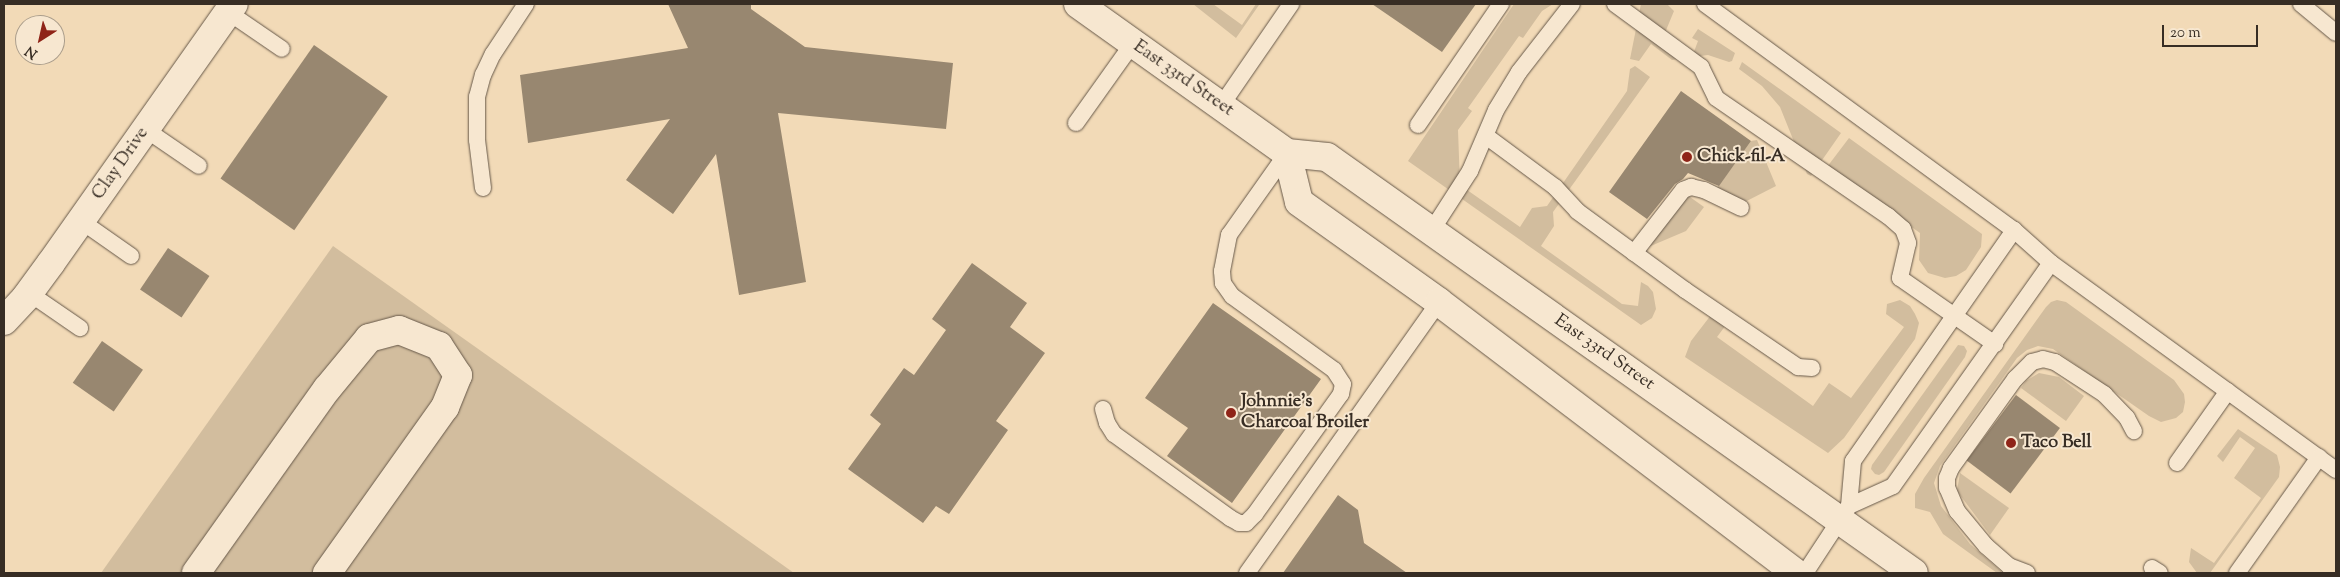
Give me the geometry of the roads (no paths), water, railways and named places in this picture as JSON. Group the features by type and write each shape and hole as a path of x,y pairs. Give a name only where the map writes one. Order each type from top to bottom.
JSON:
{"main road":[{"name":"East 33rd Street","path":"1078,4 1287,154 1327,157 1844,513 1914,573"},
{"name":"Clay Drive","path":"4,321 29,293 81,221 145,129 224,9"},
{"path":"1287,154 1299,202 1439,302 1796,573"},
{"path":"196,573 328,389 368,338 399,330 439,346 458,375 445,407 327,573"}],"lane":[{"path":"483,188 477,140 477,97 483,75 492,54 526,4"},
{"path":"1221,106 1291,4"},
{"path":"1418,125 1501,4"},
{"path":"1432,230 1470,171 1496,110 1519,72 1572,4"},
{"path":"1615,4 1701,67 1716,98 1888,216 1902,229 1908,243 1900,278 1995,344"},
{"path":"1705,4 2014,230 2051,263 2336,470"},
{"path":"2301,4 2336,34"},
{"path":"224,9 282,49"},
{"path":"1076,123 1133,43"},
{"path":"145,129 199,166"},
{"path":"1486,136 1555,186 1577,211 1634,253 1798,367 1812,368"},
{"path":"1103,409 1114,434 1230,518 1238,523 1246,523 1255,514 1341,394 1343,384 1334,370 1232,296 1223,283 1222,271 1229,235 1287,154"},
{"path":"1634,253 1683,190 1691,186 1704,190 1741,208"},
{"path":"81,221 130,256"},
{"path":"1804,573 1844,513 1853,460 2014,230"},
{"path":"1844,513 1893,486 2051,263"},
{"path":"29,293 80,328"},
{"path":"1247,573 1439,302"},
{"path":"2027,573 2009,566 1986,546 1957,512 1947,488 1947,478 1951,468 2015,379 2032,362 2043,359 2055,362 2104,394 2126,418 2134,431"},
{"path":"2177,462 2228,391"},
{"path":"2237,573 2319,457"}],"place":[{"name":"Chick-fil-A","path":"1687,157"},
{"name":"Johnnie's Charcoal Broiler","path":"1231,413"},
{"name":"Taco Bell","path":"2011,443"}]}
